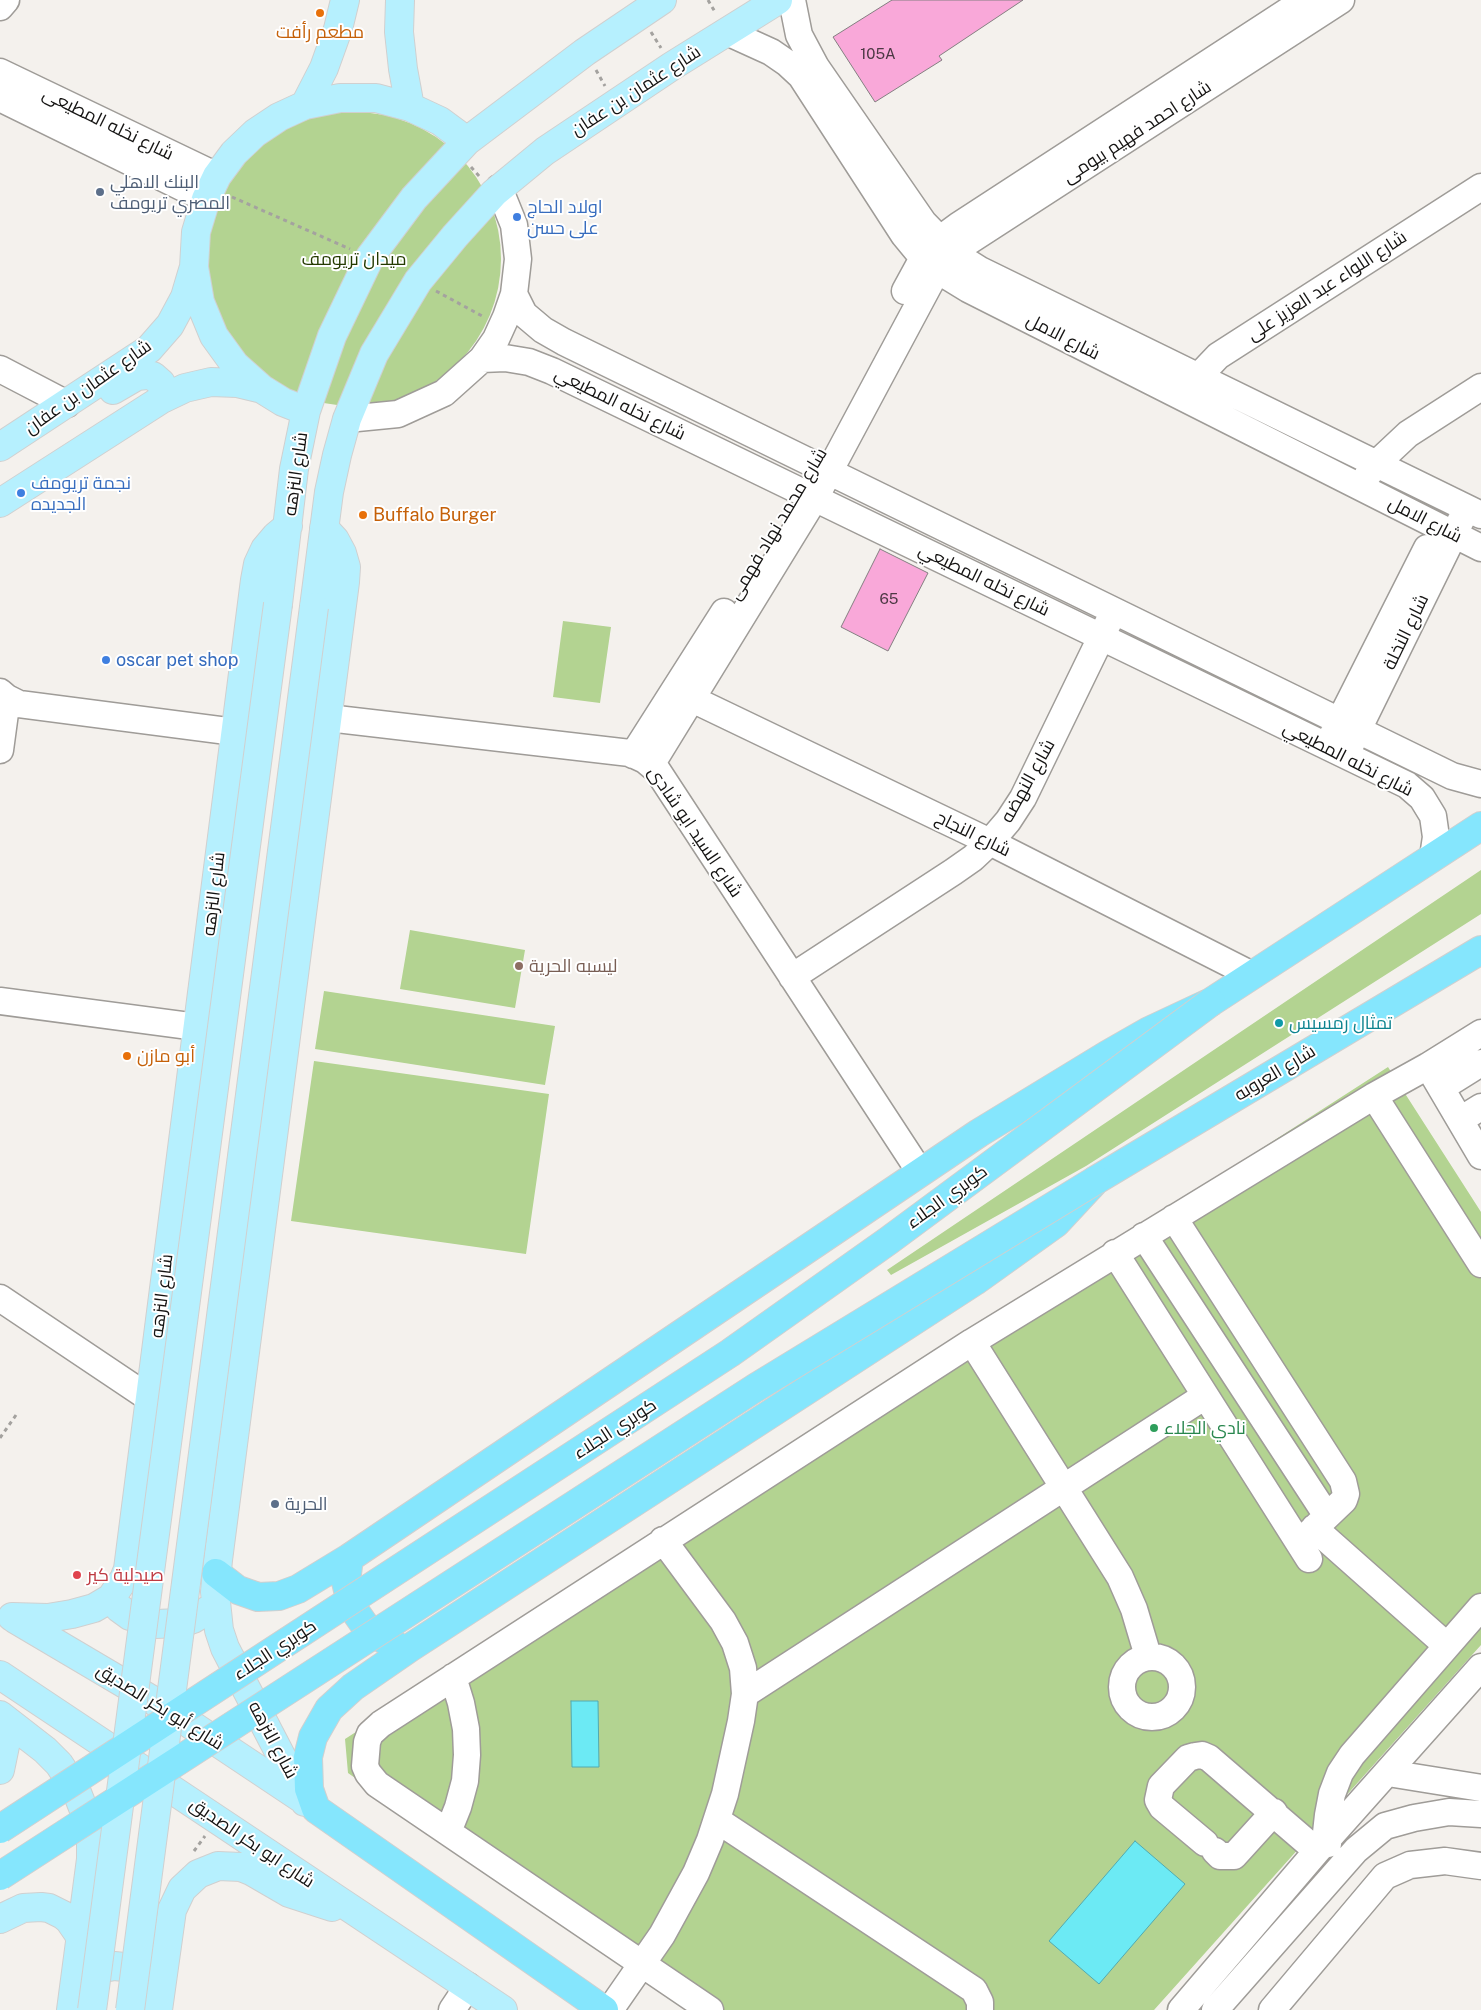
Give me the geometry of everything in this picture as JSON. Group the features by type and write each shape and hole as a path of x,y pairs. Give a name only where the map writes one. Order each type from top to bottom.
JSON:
{"highway":[{"path":"216,1573 238,1590 247,1594 279,1596 298,1589 349,1558 979,1133 1149,1031 1211,1002 1481,826"},
{"name":"شارع العروبه","path":"1096,1180 1481,950"},
{"name":"كوبري الجلاء","path":"0,1829 641,1413 730,1353 888,1241 1211,1002"},
{"path":"604,2010 311,1806 308,1758 313,1737 322,1718 336,1701 353,1687 411,1647 976,1281 1056,1222 1096,1180"},
{"path":"0,1876 754,1388 1096,1180"},
{"path":"349,1558 346,1570 348,1595 358,1618 376,1635 398,1645 411,1647"}],"main road":[{"path":"305,105 324,68 338,28 345,0"},
{"path":"400,0 403,70 410,107"},
{"name":"شارع عثمان بن عفان","path":"496,190 545,150 672,66 778,0"},
{"path":"306,411 283,402 262,390 235,366 214,336 200,302 194,266 196,232 211,187 234,153 254,133 278,117 305,105 340,98 376,98 410,107 440,121 462,146 585,52 651,7"},
{"name":"شارع النزهه","path":"6,1613 36,1619 60,1617 94,1608 111,1598 124,1579 131,1559 149,1398 258,564 265,549 288,526 294,469 306,411 332,336 370,257 414,198 462,146"},
{"name":"شارع النزهه","path":"130,2010 324,528 337,455 347,419 374,354 418,281 496,190"},
{"name":"شارع عثمان بن عفان","path":"0,448 149,349 164,331 185,298 194,266"},
{"path":"74,399 98,398 137,376 147,375 153,376 160,383 163,388 162,399"},
{"path":"0,503 162,399 185,388 211,382 237,383 262,390"},
{"path":"92,2010 288,526"},
{"name":"شارع النزهه","path":"311,1806 231,1661 219,1630 216,1606 216,1573 328,718 346,567 342,552 335,540 324,528"},
{"path":"111,1598 119,1608 130,1616 155,1624 181,1623 193,1619 216,1606"},
{"name":"شارع أبو بكر الصديق","path":"6,1613 177,1715 311,1806"},
{"name":"شارع ابو بكر الصديق","path":"0,1675 503,2010"},
{"path":"0,1770 6,1741 2,1717"},
{"path":"2,1717 45,1750 56,1761 71,1781 84,1808 91,1838 91,1859 71,2010"},
{"path":"160,1997 170,1922 176,1898 190,1881 208,1869 218,1866 241,1867 299,1897 360,1915"},
{"path":"0,1918 23,1908 41,1906 49,1908 70,1920 81,1941"},
{"path":"75,1982 93,1970 124,1966 145,1972 160,1997"}],"street":[{"path":"0,7 6,0"},
{"name":"شارع الامل","path":"792,0 799,36 806,51 917,214 938,255 968,289 1481,548"},
{"name":"شارع احمد فهيم بيومى","path":"938,255 958,226 1305,0"},
{"name":"شارع احمد فهيم بيومى","path":"938,255 1340,0"},
{"name":"شارع الامل","path":"727,32 771,52 801,76 904,235 938,255 980,270 1466,508"},
{"name":"شارع نخله المطيعى","path":"0,72 211,187"},
{"name":"شارع نخله المطيعى","path":"0,98 211,187"},
{"name":"شارع اللواء عبد العزيز على","path":"1186,399 1198,377 1218,356 1481,187"},
{"path":"347,419 398,414 444,393 482,359 496,339 514,294 518,259 514,225 496,190"},
{"name":"شارع محمد نهاد فهمى","path":"642,760 692,699 809,495 938,255"},
{"name":"شارع نخله المطيعي","path":"514,294 524,314 543,330 564,342 1452,776 1481,784"},
{"name":"شارع نخله المطيعي","path":"482,359 505,358 529,362 552,371 1406,785 1422,798 1433,816 1436,837 1433,857"},
{"path":"0,369 74,399"},
{"path":"1360,487 1376,464 1408,434 1481,387"},
{"name":"شارع محمد نهاد فهمى","path":"642,760 809,495"},
{"name":"شارع النخلة","path":"1336,751 1446,531 1466,508"},
{"name":"شارع النهضه","path":"792,977 953,872 973,858 990,842 1008,821 1023,798 1114,610"},
{"path":"0,750 3,695 18,704 235,732"},
{"name":"شارع النجاح","path":"692,699 990,842 1252,975"},
{"name":"شارع السيد ابو شادى","path":"328,718 642,760 657,770 920,1172"},
{"path":"0,1001 197,1027"},
{"path":"710,2010 377,1784 365,1766 367,1742 375,1729 663,1540 972,1342 1374,1096 1428,1066 1481,1033"},
{"path":"1441,1088 1481,1063"},
{"path":"1428,1066 1441,1088 1470,1113 1480,1150"},
{"path":"1374,1096 1481,1263"},
{"path":"1174,1218 1343,1481 1346,1488 1344,1500 1312,1537"},
{"path":"1144,1236 1312,1537"},
{"path":"1115,1254 1205,1396 1312,1537 1446,1645"},
{"path":"0,1298 149,1398"},
{"path":"972,1342 1120,1577 1134,1609 1148,1656"},
{"path":"745,1694 1205,1396"},
{"path":"610,2010 643,1965 684,1896 699,1864 726,1794 745,1694 743,1668 735,1643 723,1620 663,1540"},
{"path":"1321,1846 1332,1794 1340,1773 1352,1755 1481,1607"},
{"path":"1181,2010 1321,1846 1481,1667"},
{"path":"448,1832 465,1782 467,1755 462,1702 453,1677"},
{"path":"1274,1812 1234,1856 1220,1856 1162,1807 1158,1800 1161,1786 1188,1758 1202,1755 1209,1758 1274,1812 1346,1862"},
{"path":"1388,1773 1481,1788"},
{"path":"1216,2010 1356,1850 1385,1826 1414,1818 1448,1812 1481,1814"},
{"path":"717,1820 974,1990 980,2002 980,2010"},
{"path":"1272,2010 1385,1876 1410,1865 1445,1861 1481,1866"},
{"path":"452,2010 468,1986"}],"path":[{"path":"651,7 672,66"},
{"path":"585,52 616,103"},
{"path":"462,146 496,190"},
{"path":"0,1438 16,1415"}],"green space":[{"name":"ميدان تريومف","path":"340,112 368,112 397,118 424,129 448,145 468,165 484,189 495,216 499,230 501,259 499,288 484,329 468,353 448,373 424,389 397,400 368,406 340,406 311,400 284,389 260,373 240,353 224,329 213,302 207,273 207,245 213,216 224,189 240,165 260,145 284,129 311,118"},
{"path":"563,621 611,627 600,703 553,697"},
{"path":"1481,870 1481,914 1086,1166 891,1275 887,1270"},
{"path":"410,930 525,950 515,1008 400,989"},
{"path":"324,991 555,1026 545,1085 315,1049"},
{"path":"314,1061 549,1094 526,1254 291,1221"},
{"name":"نادي الجلاء","path":"1388,1067 1481,1212 1481,1645 1154,2010 687,2010 348,1773 345,1739"}],"water":[{"path":"571,1701 598,1701 599,1767 572,1767"},
{"path":"1135,1841 1185,1884 1099,1984 1049,1941"}],"building":[{"path":"892,0 1023,0 939,56 942,60 875,102 833,37"},
{"path":"880,549 928,573 888,651 841,627"}],"place":[{"name":"مطعم رأفت","path":"320,13"},
{"name":"البنك الاهلي المصري تريومف","path":"100,192"},
{"name":"اولاد الحاج على حسن","path":"517,217"},
{"name":"نجمة تريومف الجديده","path":"21,493"},
{"name":"Buffalo Burger","path":"363,515"},
{"name":"oscar pet shop","path":"106,660"},
{"name":"ليسبه الحرية","path":"519,966"},
{"name":"تمثال رمسيس","path":"1279,1023"},
{"name":"أبو مازن","path":"127,1056"},
{"name":"نادي الجلاء","path":"1154,1428"},
{"name":"الحرية","path":"275,1504"},
{"name":"صيدلية كير","path":"77,1575"}]}
